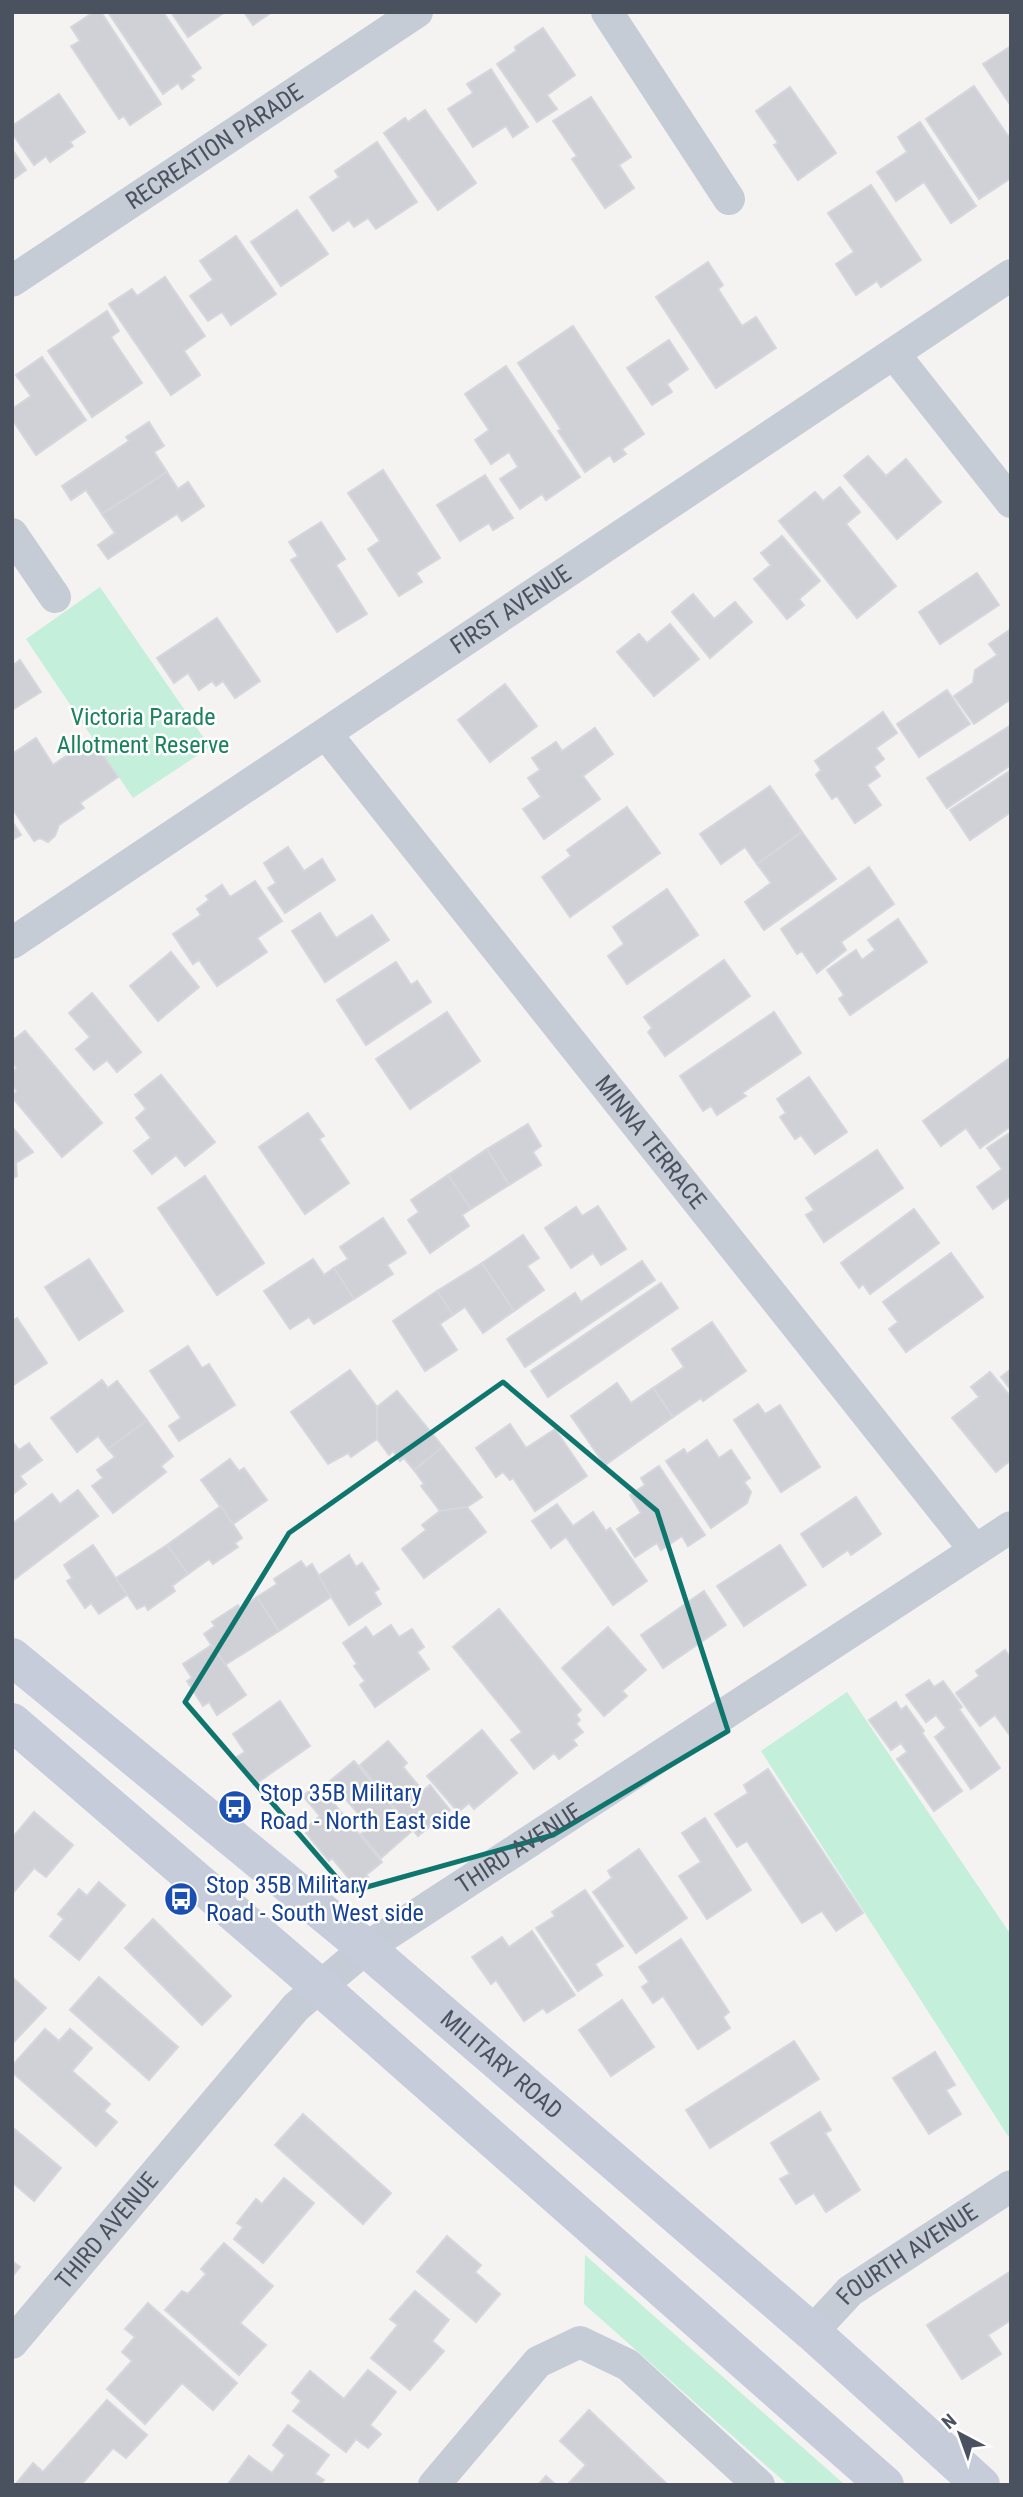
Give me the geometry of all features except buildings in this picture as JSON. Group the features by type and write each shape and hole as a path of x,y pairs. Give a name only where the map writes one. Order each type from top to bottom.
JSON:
{"main road":[{"name":"MILITARY ROAD","path":"12,1657 366,1948 812,2332 981,2485"},
{"path":"12,1722 320,1987 885,2485"}],"street":[{"name":"RECREATION PARADE","path":"12,281 417,12"},
{"path":"607,12 729,199"},
{"name":"FIRST AVENUE","path":"12,943 327,735 1011,275"},
{"path":"894,354 1011,502"},
{"path":"12,534 55,597"},
{"name":"MINNA TERRACE","path":"327,735 975,1550"},
{"name":"THIRD AVENUE","path":"12,2343 296,2007 366,1948 1011,1527"},
{"name":"FOURTH AVENUE","path":"812,2332 850,2291 1011,2186"},
{"path":"434,2485 538,2362 580,2342 628,2365 760,2485"}],"highlighted area":[{"path":"503,1382 657,1511 728,1731 553,1835 349,1892 185,1702 289,1533"}],"green space":[{"name":"Victoria Parade Allotment Reserve","path":"100,587 210,747 133,798 26,639"},
{"path":"847,1692 1011,1935 1011,2134 1008,2136 761,1751"},
{"path":"585,2255 845,2485 788,2485 584,2304"}],"place":[{"name":"Stop 35B Military Road - North East side","path":"235,1807"},
{"name":"Stop 35B Military Road - South West side","path":"181,1899"}]}
